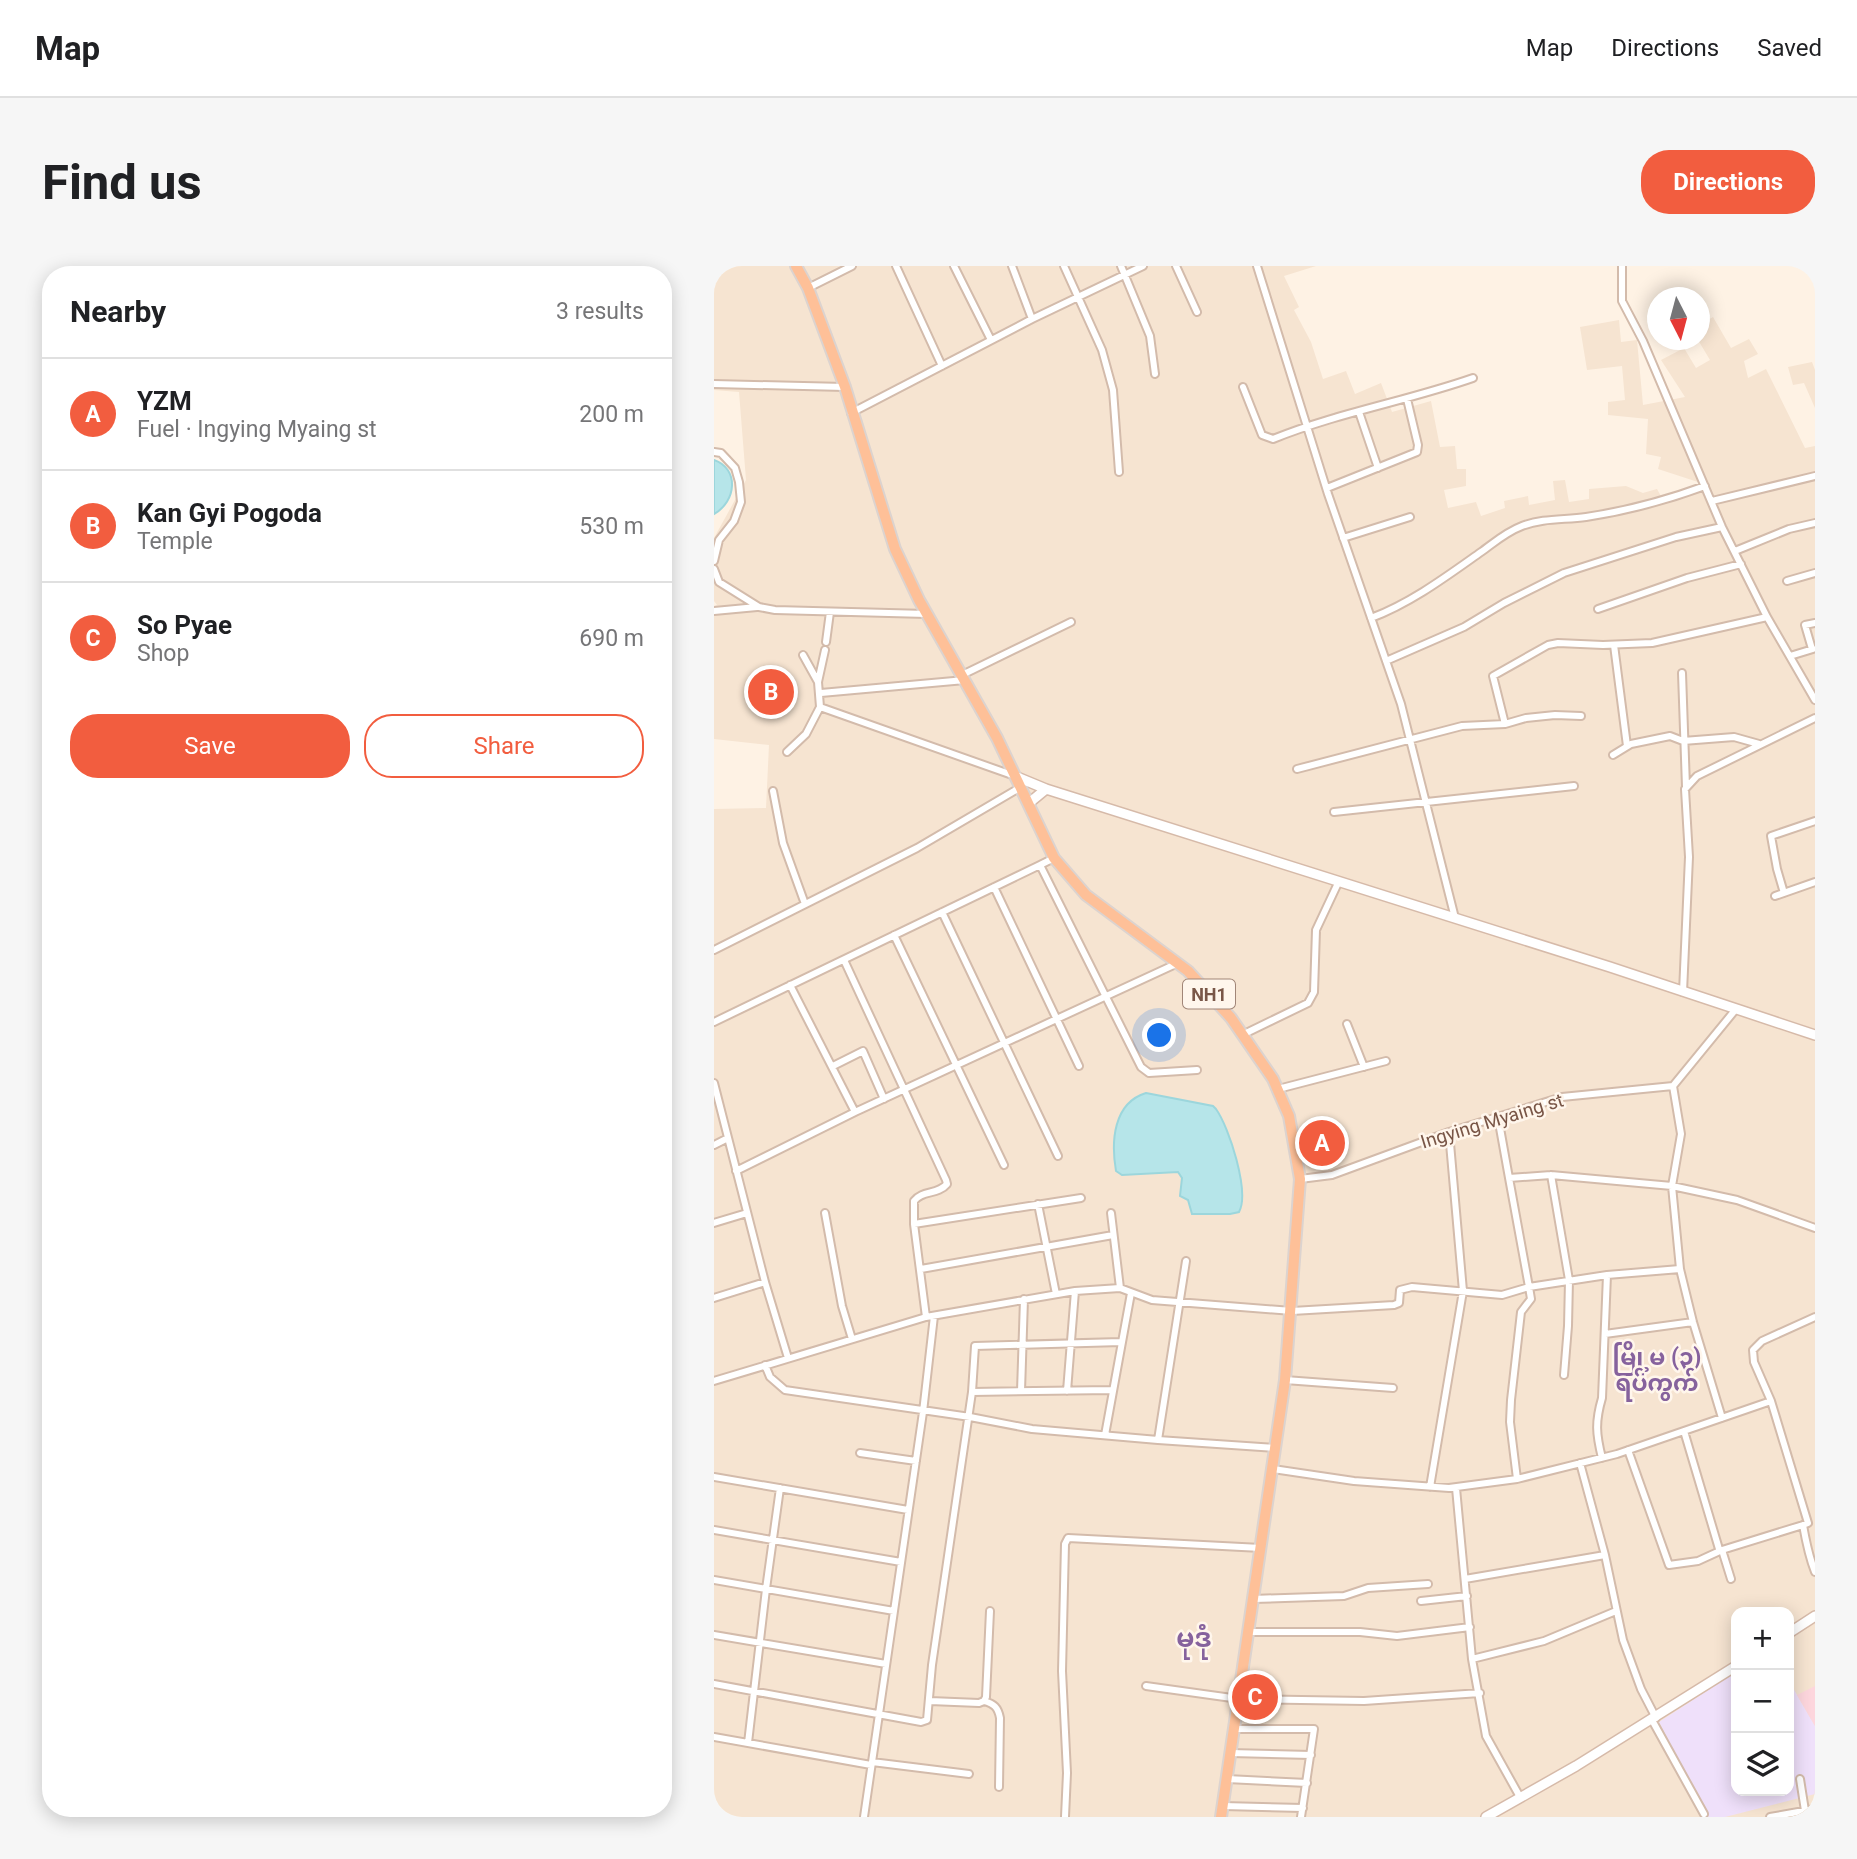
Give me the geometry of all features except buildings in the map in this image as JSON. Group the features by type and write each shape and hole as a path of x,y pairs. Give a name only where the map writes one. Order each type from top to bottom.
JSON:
{"highway":[{"name":"NH1","path":"796,266 808,288 845,387 894,548 1019,782 1054,858 1086,895 1188,971 1231,1018 1278,1089 1294,1134 1300,1179 1285,1380 1222,1811"}],"main road":[{"path":"1019,782 1339,881 1815,1035"},
{"path":"1029,803 1046,789"},
{"path":"1794,1630 1815,1616"},
{"path":"1486,1817 1654,1719 1731,1670"}],"street":[{"path":"808,288 852,266"},
{"path":"896,266 942,366"},
{"path":"954,266 991,340"},
{"path":"1012,266 1032,319"},
{"path":"1064,266 1102,350 1113,390 1119,472"},
{"path":"1121,266 1150,337 1155,374"},
{"path":"851,413 1032,319 1143,266"},
{"path":"1176,266 1197,312"},
{"path":"1257,266 1326,488 1401,704 1455,918"},
{"path":"1622,266 1622,301 1643,341 1722,527 1767,617 1815,700"},
{"path":"1243,387 1262,435 1273,439 1307,425 1407,399 1473,378"},
{"path":"714,384 845,387"},
{"path":"1326,488 1417,452 1418,445 1407,399"},
{"path":"1359,412 1378,468"},
{"path":"714,452 721,453 735,468 741,502 734,521 719,540 714,561"},
{"path":"1712,501 1815,476"},
{"path":"1371,618 1393,610 1485,550 1501,536 1522,526 1638,507 1705,486"},
{"path":"1343,538 1410,517"},
{"path":"1735,551 1790,529 1815,523"},
{"path":"1386,661 1464,627 1522,593 1564,573 1676,537 1722,527"},
{"path":"1598,609 1687,578 1741,564"},
{"path":"714,569 719,582 759,607"},
{"path":"1787,581 1815,573"},
{"path":"714,589 719,582"},
{"path":"714,611 759,607 927,614"},
{"path":"818,682 830,612"},
{"path":"1504,723 1494,674 1548,645 1652,643 1767,617"},
{"path":"821,693 964,678 1071,622"},
{"path":"1790,656 1814,649 1805,625 1815,623"},
{"path":"1614,645 1627,746"},
{"path":"787,752 806,734 820,707 821,693 818,682 803,655"},
{"path":"1682,673 1689,857 1683,992"},
{"path":"820,707 1019,782"},
{"path":"1297,769 1462,726 1555,715 1581,716"},
{"path":"1685,789 1697,776 1815,718"},
{"path":"1613,755 1627,746 1652,738 1670,736 1683,741 1734,737 1760,744"},
{"path":"714,950 917,848 1019,782"},
{"path":"1334,812 1574,786"},
{"path":"773,791 783,843 805,904"},
{"path":"1784,893 1771,836 1815,821"},
{"path":"714,1022 1054,858"},
{"path":"1040,865 1145,1071 1197,1070"},
{"path":"1242,1035 1312,999 1316,930 1339,881"},
{"path":"1775,896 1815,882"},
{"path":"994,887 1079,1066"},
{"path":"942,912 1058,1156"},
{"path":"894,935 1004,1165"},
{"path":"844,960 947,1184 943,1189 914,1201 914,1224 926,1317"},
{"path":"736,1171 855,1112 1178,963"},
{"path":"790,985 855,1112"},
{"path":"1722,1418 1680,1269 1672,1186 1681,1134 1674,1086 1736,1009"},
{"path":"1347,1024 1364,1066"},
{"path":"833,1066 863,1051 884,1099"},
{"path":"1278,1089 1386,1061"},
{"path":"714,1083 765,1282 788,1358"},
{"name":"Ingying Myaing st","path":"1300,1179 1332,1175 1448,1132 1562,1097 1674,1086"},
{"path":"1498,1117 1531,1299 1521,1312 1511,1400 1510,1422 1517,1479"},
{"path":"1430,1487 1463,1291 1448,1132"},
{"path":"714,1145 728,1138"},
{"path":"1509,1178 1550,1175 1672,1186 1737,1200 1815,1228"},
{"path":"1550,1175 1569,1280 1564,1375"},
{"path":"914,1224 1081,1198"},
{"path":"1038,1204 1056,1294"},
{"path":"714,1223 747,1213"},
{"path":"825,1213 842,1306 852,1339"},
{"path":"1111,1213 1120,1288"},
{"path":"921,1269 1113,1235"},
{"path":"1158,1440 1186,1261"},
{"path":"714,1381 934,1315 1075,1291 1120,1288 1152,1300 1181,1304 1292,1311 1395,1305 1399,1303 1400,1290 1412,1287 1502,1294 1569,1280 1680,1269"},
{"path":"1602,1458 1596,1434 1597,1414 1602,1398 1606,1275"},
{"path":"714,1298 765,1282"},
{"path":"1067,1391 1075,1291"},
{"path":"1105,1435 1131,1293"},
{"path":"1020,1391 1024,1300"},
{"path":"864,1817 923,1412 934,1315"},
{"path":"1628,1450 1670,1565 1699,1561 1722,1550 1808,1523 1771,1401 1754,1362 1753,1350 1762,1341 1815,1317"},
{"path":"1605,1334 1693,1322"},
{"path":"714,1684 925,1721 928,1716 947,1554 970,1417 975,1346 1121,1342"},
{"path":"765,1365 770,1377 785,1390 970,1417 1032,1429 1276,1448"},
{"path":"1285,1380 1394,1388"},
{"path":"972,1392 1112,1390"},
{"path":"1273,1469 1354,1481 1456,1488 1517,1479 1602,1458 1771,1401"},
{"path":"1685,1430 1719,1549 1722,1550 1731,1579"},
{"path":"860,1453 916,1461"},
{"path":"1580,1463 1605,1555 1623,1640 1654,1719 1704,1814"},
{"path":"714,1477 908,1510"},
{"path":"748,1743 780,1488"},
{"path":"1456,1488 1472,1659 1486,1736 1520,1797"},
{"path":"1803,1525 1807,1552 1815,1572"},
{"path":"714,1530 901,1562"},
{"path":"1065,1817 1067,1773 1062,1671 1065,1544 1068,1538 1261,1548"},
{"path":"1465,1579 1605,1555"},
{"path":"714,1580 894,1611"},
{"path":"1253,1599 1344,1596 1368,1588 1428,1584"},
{"path":"1421,1601 1467,1596"},
{"path":"984,1701 989,1611"},
{"path":"1472,1659 1544,1641 1616,1611"},
{"path":"1248,1632 1360,1632 1397,1636 1470,1627"},
{"path":"714,1635 886,1664"},
{"path":"1146,1686 1239,1699 1364,1701 1480,1693"},
{"path":"929,1700 984,1701 994,1704 999,1710 999,1787"},
{"path":"1234,1729 1314,1729 1301,1817"},
{"path":"714,1737 872,1763 969,1774"},
{"path":"1230,1753 1311,1755"},
{"path":"1227,1779 1307,1783"},
{"path":"1800,1779 1805,1814"},
{"path":"1222,1811 1303,1808"},
{"path":"1770,1817 1805,1814 1815,1809"}],"shaded area":[{"path":"714,266 1316,266 1284,276 1299,307 1294,310 1311,342 1323,379 1346,371 1355,394 1381,383 1392,412 1431,401 1440,447 1455,446 1457,469 1466,469 1466,486 1444,490 1448,508 1476,502 1481,516 1505,508 1504,501 1528,496 1529,505 1555,500 1553,481 1565,480 1569,502 1589,499 1589,489 1626,486 1643,493 1657,489 1662,498 1701,483 1658,469 1661,457 1646,454 1648,419 1608,415 1608,402 1625,400 1622,366 1587,370 1580,327 1619,320 1621,342 1637,340 1643,405 1685,397 1661,360 1685,350 1696,368 1710,360 1704,350 1710,350 1710,319 1713,317 1731,348 1749,339 1758,354 1744,361 1748,378 1766,369 1805,448 1815,446 1815,1817 714,1817 714,809 766,808 769,745 714,739 714,606 717,605 714,601 714,538 746,480 739,392 714,390"},
{"path":"1812,362 1815,370 1815,408 1804,383 1793,385 1788,367"},
{"path":"1731,1675 1731,1796 1794,1796 1794,1690 1815,1726 1815,1794 1725,1817 1707,1817 1659,1722"},
{"path":"1815,1686 1815,1726 1797,1695"}],"water":[{"path":"714,460 728,471 732,486 727,502 714,514"},
{"path":"1146,1093 1213,1106 1216,1109 1227,1130 1240,1175 1242,1203 1239,1212 1192,1214 1188,1200 1180,1196 1182,1178 1178,1172 1122,1175 1116,1171 1115,1136 1121,1114 1135,1098"}],"place":[{"name":"Kan Gyi Pogoda","path":"771,692"},
{"name":"YZM","path":"1322,1143"},
{"name":"So Pyae","path":"1255,1697"}],"district":[{"name":"မြို့မ (၃) ရပ်ကွက်","path":"1657,1370"},
{"name":"မုဒုံ","path":"1194,1638"}]}
